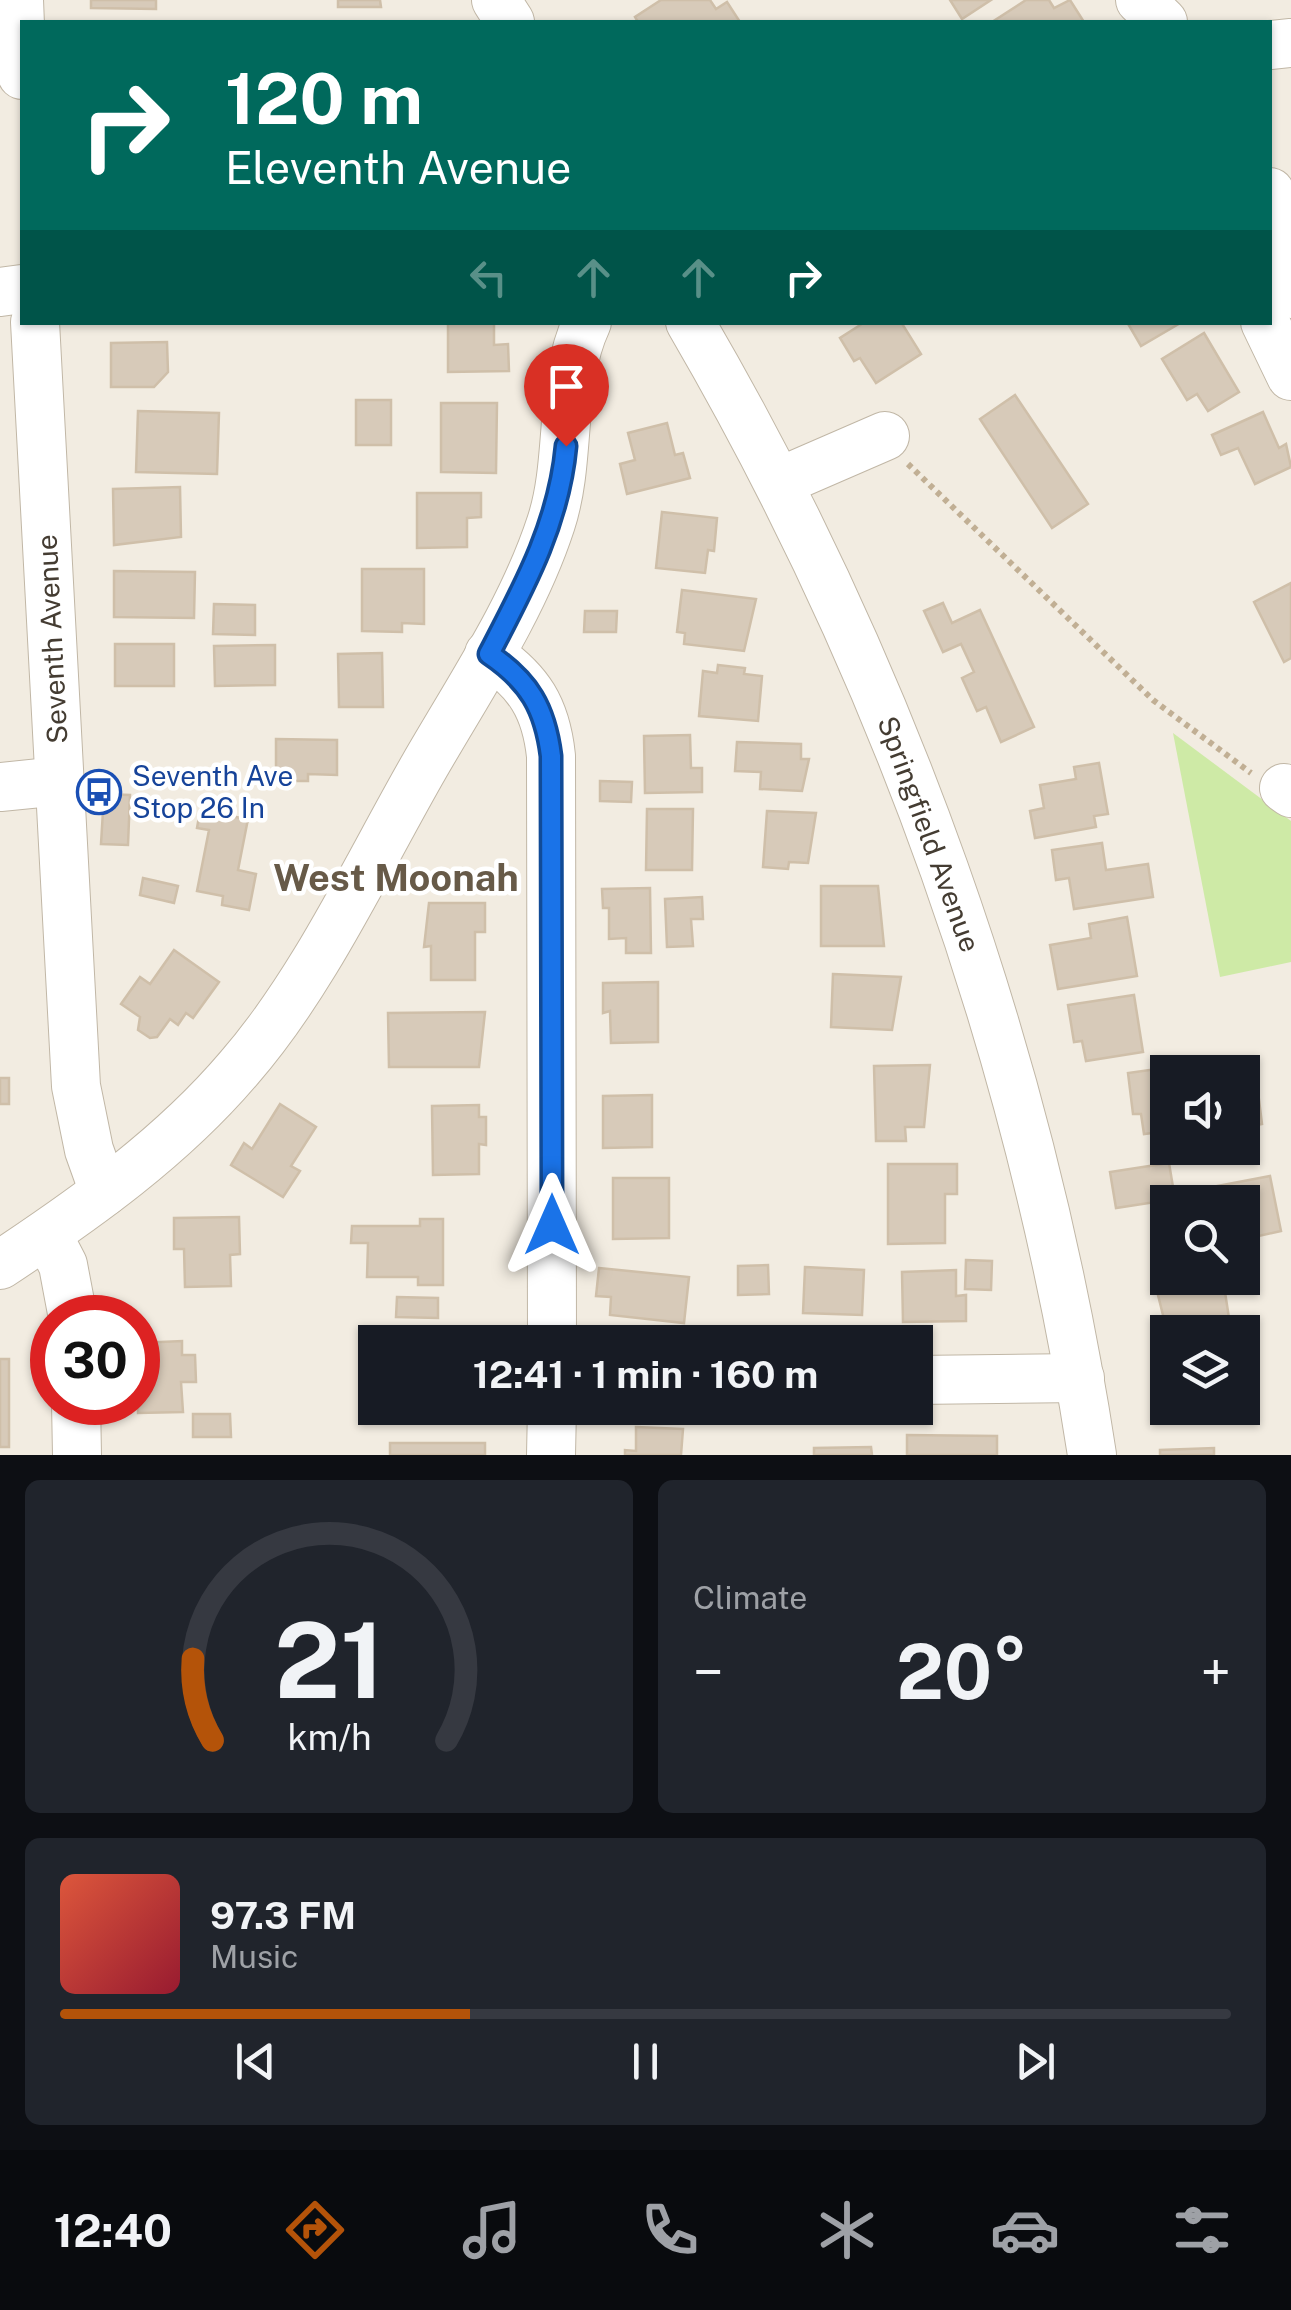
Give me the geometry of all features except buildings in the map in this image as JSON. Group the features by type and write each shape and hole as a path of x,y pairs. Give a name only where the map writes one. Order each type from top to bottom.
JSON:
{"street":[{"path":"19,0 20,25"},
{"path":"1104,0 1121,20"},
{"path":"1140,0 1160,20"},
{"path":"1272,202 1291,294"},
{"name":"Seventh Avenue","path":"34,325 76,1086 89,1150 104,1192"},
{"path":"0,1265 104,1192 198,1113 274,1022 532,574 563,475 571,388 586,325"},
{"name":"Springfield Avenue","path":"692,325 779,482 881,703 964,927 1033,1160 1080,1378 1092,1455"},
{"path":"1266,325 1291,376"},
{"path":"779,482 885,436"},
{"path":"489,654 516,673 532,692 548,728 551,756 552,1325"},
{"path":"0,786 60,781"},
{"path":"47,1234 63,1265 69,1295"},
{"path":"933,1380 1080,1378"},
{"path":"76,1425 77,1455"},
{"path":"552,1425 552,1455"}],"path":[{"path":"885,436 926,485 985,535 1153,700 1254,776 1287,790"}],"green space":[{"path":"1173,733 1291,821 1291,962 1220,977"}],"place":[{"name":"Seventh Ave Stop 26 In","path":"99,792"}],"district":[{"name":"West Moonah","path":"396,878"}],"route":[{"path":"552,1225 548,728 532,692 516,673 489,654 532,574 551,522 566,446"}]}
